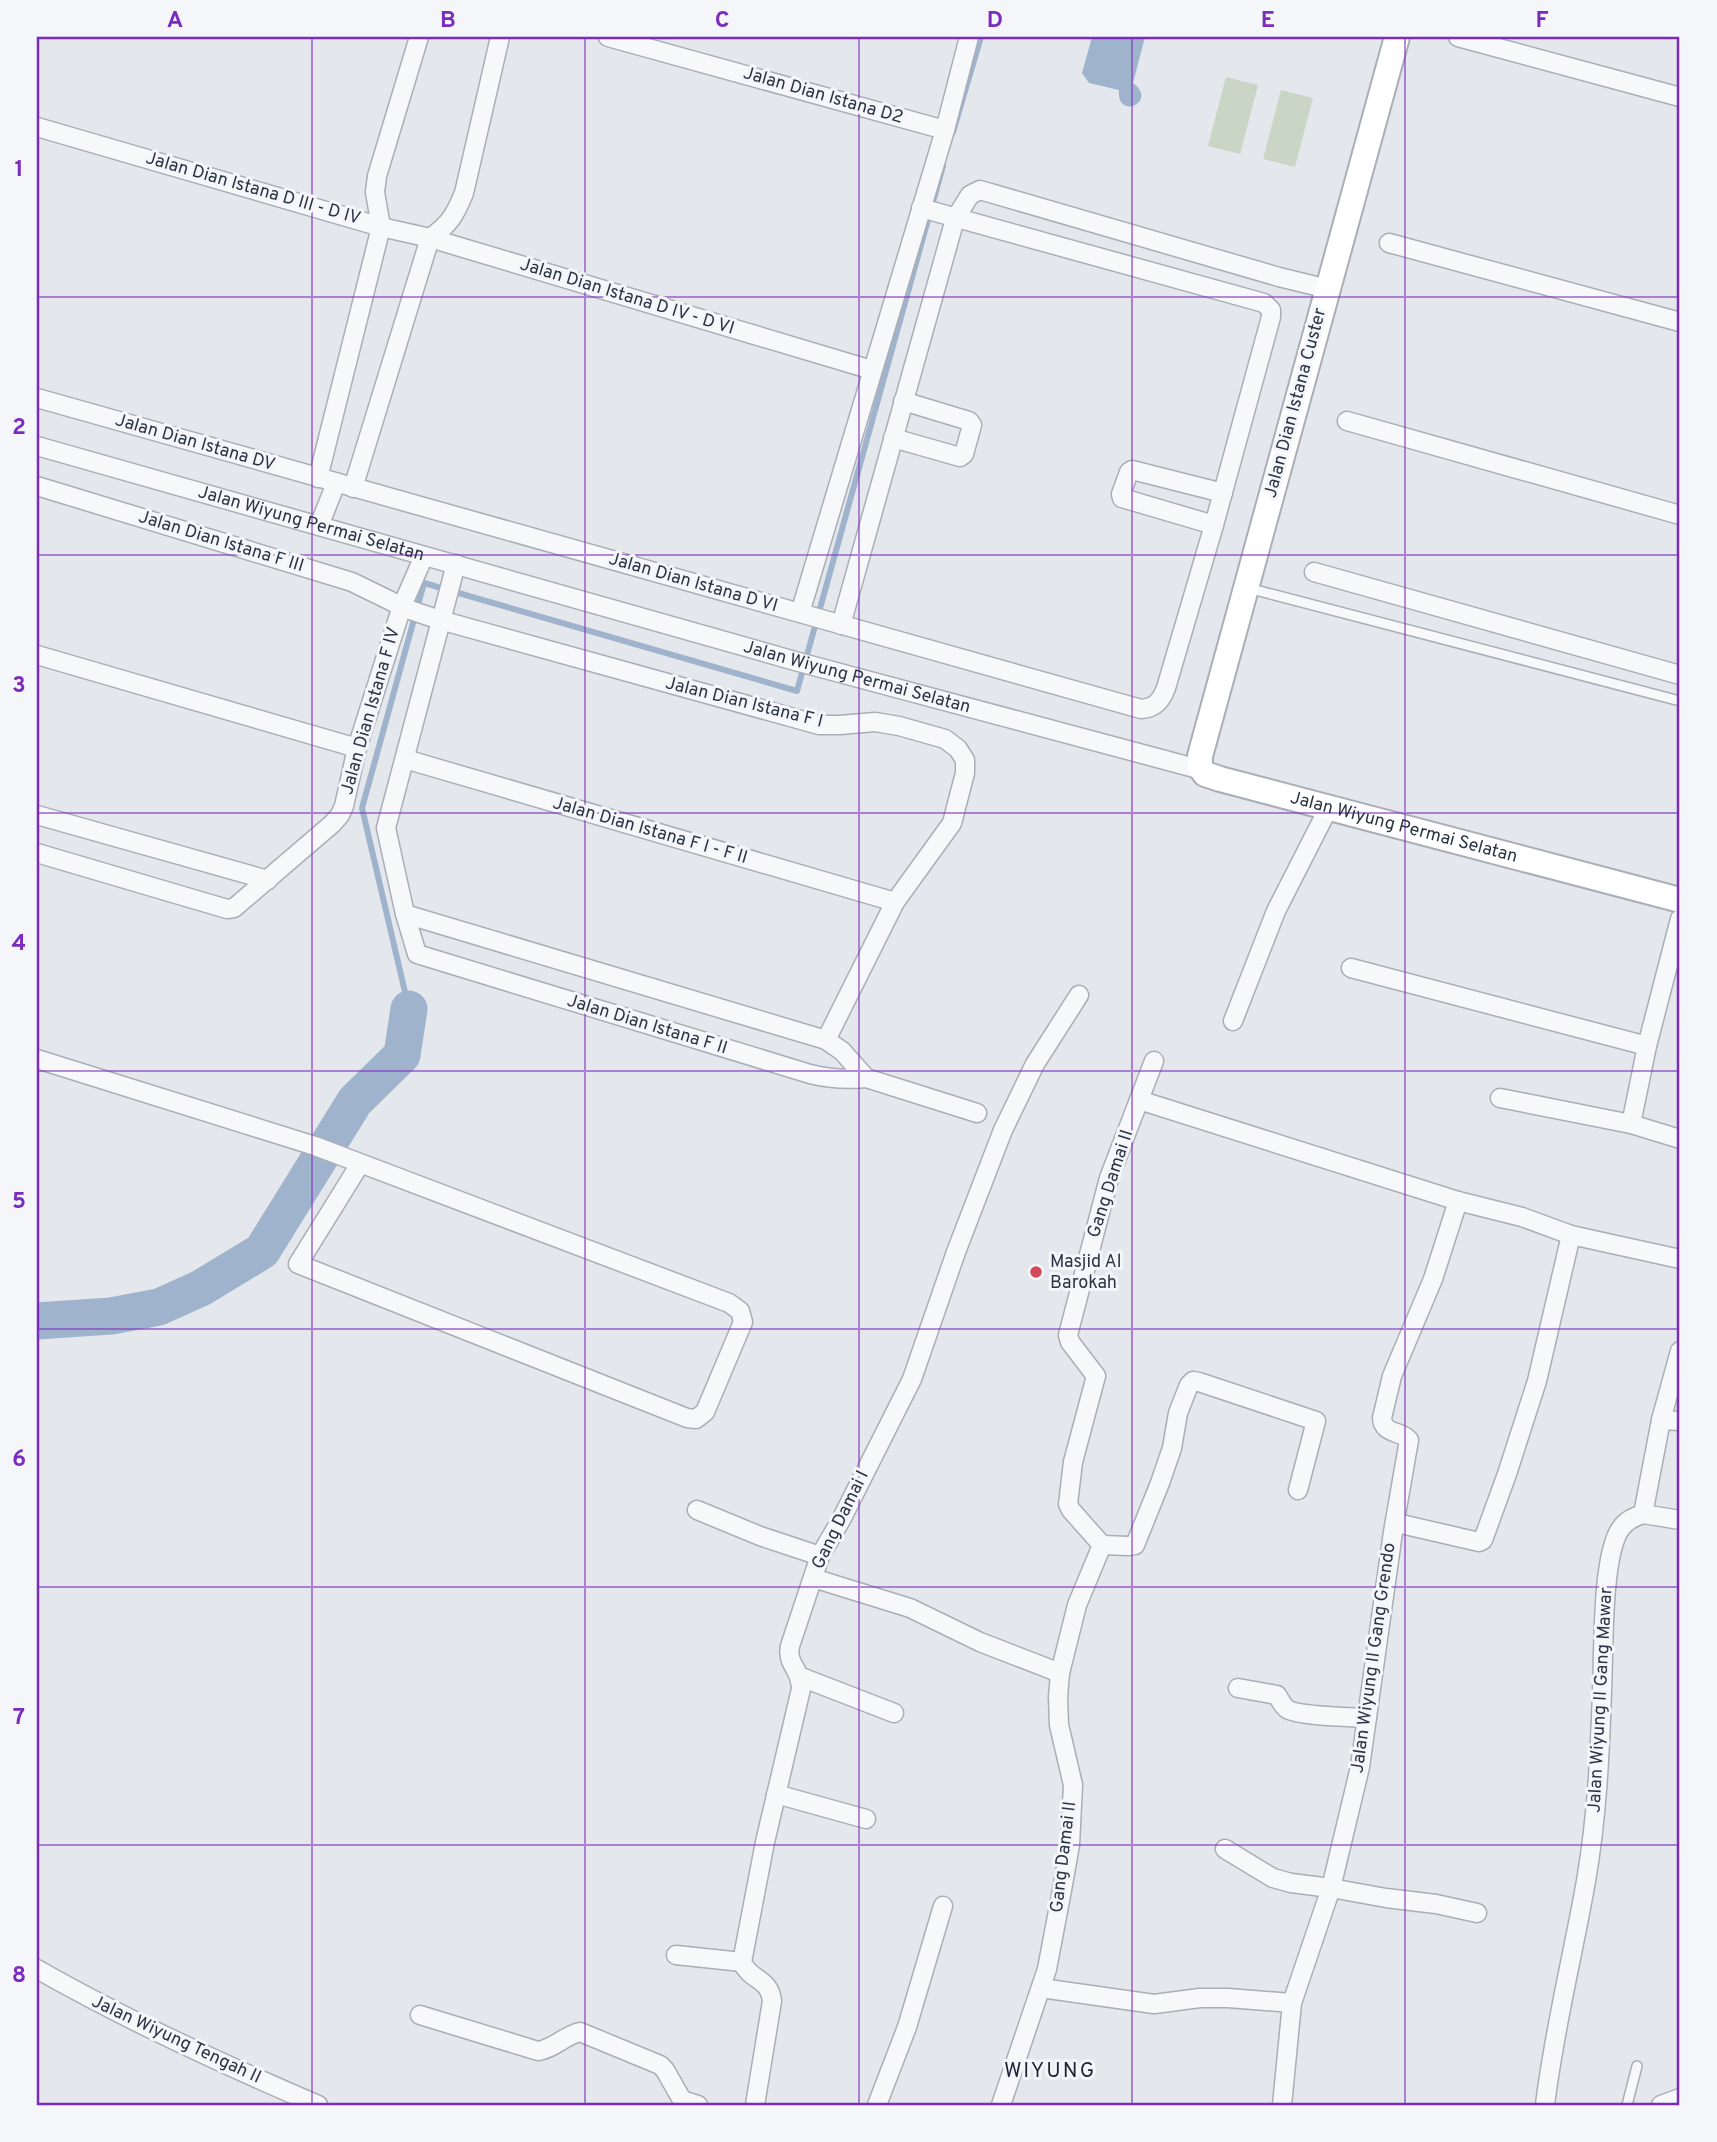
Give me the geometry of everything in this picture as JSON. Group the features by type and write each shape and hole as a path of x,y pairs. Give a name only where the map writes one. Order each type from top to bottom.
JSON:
{"street":[{"path":"381,227 375,192 377,176 419,37"},
{"path":"319,526 430,238 447,226 464,193 500,37"},
{"name":"Jalan Dian Istana D2","path":"608,37 945,130"},
{"path":"945,130 969,37"},
{"name":"Jalan Dian Istana Custer","path":"1202,770 1200,756 1397,37"},
{"path":"1458,37 1680,97"},
{"name":"Jalan Dian Istana D III - D IV","path":"37,127 381,227 336,483"},
{"name":"Jalan Dian Istana D VI","path":"336,483 806,615 872,370 924,209 945,130"},
{"path":"837,624 903,401 953,218 970,195 981,190 1328,289"},
{"path":"806,615 1141,709 1149,708 1155,706 1163,697 1214,525 1271,317 1267,305 924,209"},
{"name":"Jalan Dian Istana D IV - D VI","path":"381,227 430,238 872,370"},
{"path":"1389,243 1680,322"},
{"name":"Jalan Dian Istana DV","path":"37,398 336,483"},
{"path":"892,438 960,457 964,454 972,425 969,421 903,401"},
{"path":"1347,421 1680,514"},
{"name":"Jalan Wiyung Permai Selatan","path":"37,446 424,556 454,570 1202,770 1220,779 1328,809 1680,900"},
{"path":"1214,525 1122,498 1121,494 1130,471 1223,494"},
{"path":"1152,507 1160,477"},
{"name":"Jalan Dian Istana F III","path":"37,486 352,582 404,608"},
{"name":"Jalan Dian Istana F IV","path":"37,853 230,910 268,880 340,815 357,748 424,556"},
{"name":"Jalan Dian Istana F II","path":"454,570 439,615 386,828 416,953 420,957 820,1076 848,1080 866,1078"},
{"path":"1314,572 1680,675"},
{"name":"Jalan Dian Istana F I","path":"404,608 439,615 819,725 875,722 945,739 958,749 965,760 965,773 952,823 895,902"},
{"path":"37,654 357,748"},
{"name":"Jalan Dian Istana F I - F II","path":"405,759 895,902"},
{"path":"1233,1021 1276,911 1328,809"},
{"path":"37,815 268,880"},
{"path":"826,1040 895,902"},
{"name":"Jalan Dian Istana F II","path":"405,914 826,1040 842,1051 866,1078"},
{"path":"1631,1124 1647,1046 1680,919"},
{"path":"1351,968 1647,1046"},
{"name":"Gang Damai I","path":"742,1962 776,1794 801,1689 801,1676 791,1662 788,1652 820,1556 912,1379 956,1252 1003,1130 1035,1063 1079,995"},
{"path":"37,1059 315,1146 729,1303 740,1311 743,1322 705,1412 696,1419 687,1418 298,1264 360,1164"},
{"name":"Gang Damai II","path":"1001,2105 1046,1969 1070,1845 1073,1785 1059,1725 1060,1673 1077,1605 1102,1545 1068,1504 1073,1462 1096,1376 1070,1342 1068,1335 1109,1178 1154,1061"},
{"path":"866,1078 977,1113"},
{"path":"1500,1098 1631,1124 1680,1139"},
{"path":"1139,1100 1458,1201 1522,1217 1571,1235 1680,1259"},
{"path":"1395,1527 1409,1440 1387,1430 1382,1425 1382,1418 1392,1376 1433,1279 1458,1201"},
{"name":"Jalan Wiyung II Gang Grendo","path":"1282,2105 1292,2004 1331,1888 1360,1767 1393,1532 1395,1527 1401,1524 1479,1542 1483,1540 1537,1381 1571,1235"},
{"path":"1680,1351 1661,1420 1643,1514 1680,1520"},
{"path":"1102,1545 1135,1545 1172,1448 1178,1413 1189,1384 1193,1381 1316,1421 1298,1490"},
{"path":"1661,1420 1680,1421"},
{"path":"697,1510 760,1536 820,1556"},
{"name":"Jalan Wiyung II Gang Mawar","path":"1545,2105 1549,2069 1586,1879 1598,1790 1606,1583 1615,1540 1621,1528 1632,1517 1643,1514"},
{"path":"813,1578 910,1608 980,1642 1060,1673"},
{"path":"801,1676 894,1713"},
{"path":"1238,1688 1277,1696 1288,1710 1302,1715 1367,1718"},
{"path":"776,1794 866,1819"},
{"path":"1225,1849 1273,1878 1291,1883 1386,1899 1436,1904 1477,1913"},
{"path":"877,2105 906,2027 943,1906"},
{"path":"676,1955 742,1962 749,1972 767,1985 772,1994 755,2105"},
{"name":"Jalan Wiyung Tengah II","path":"37,1969 93,2001 212,2059 318,2105"},
{"path":"1041,1987 1154,2004 1200,1997 1228,1997 1292,2004"},
{"path":"420,2015 538,2051 580,2032 662,2067 682,2100 698,2105"},
{"path":"1661,2105 1680,2098"}],"lane":[{"path":"1246,587 1680,701"},
{"path":"1627,2105 1637,2066"}],"green space":[{"path":"1226,77 1258,85 1240,154 1208,146"},
{"path":"1281,90 1313,98 1295,167 1263,159"}],"water":[{"path":"1092,37 1145,37 1133,83 1140,90 1141,96 1135,105 1124,105 1119,90 1089,83 1082,73"}],"waterway":[{"path":"953,132 981,37"},
{"path":"409,1009 362,808 424,583 797,691 943,166"},
{"path":"37,1321 111,1316 159,1307 201,1288 262,1251 355,1101 402,1055 409,1009"}],"place":[{"name":"Masjid Al Barokah","path":"1036,1272"}],"district":[{"name":"WIYUNG","path":"1050,2071"}]}
